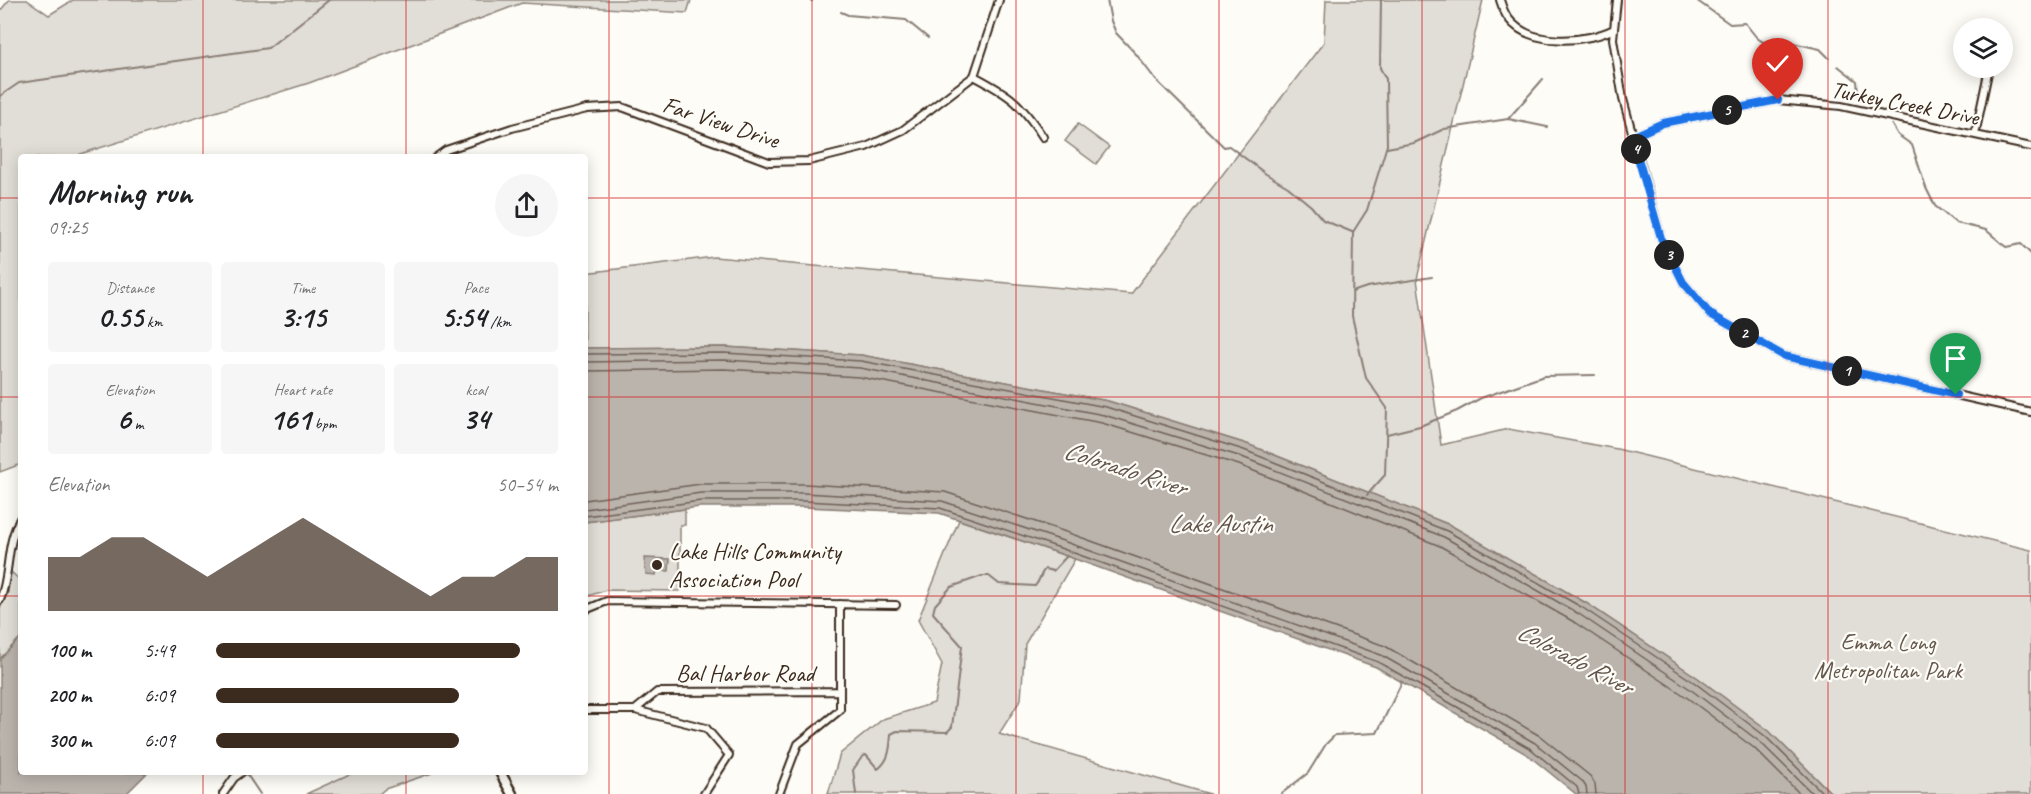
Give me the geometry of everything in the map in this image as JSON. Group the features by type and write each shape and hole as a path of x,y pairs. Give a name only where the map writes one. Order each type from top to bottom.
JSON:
{"street":[{"path":"999,0 974,76 1004,91 1026,110 1043,137"},
{"path":"1500,0 1508,17 1517,27 1539,37 1586,39 1600,36 1614,29"},
{"path":"1617,0 1613,39 1623,99 1661,238 1683,282 1710,314 1784,356 2031,412"},
{"name":"Far View Drive","path":"440,154 446,150 512,128 587,109 622,107 769,162 809,161 866,147 903,130 974,76"},
{"path":"1975,135 1987,78"},
{"name":"Turkey Creek Drive","path":"1632,137 1663,123 1778,100 1841,106 2031,147"},
{"path":"0,600 9,548 18,522"},
{"path":"588,609 607,601 896,605"},
{"path":"779,794 798,744 840,710 840,604"},
{"name":"Bal Harbor Road","path":"635,710 657,692 840,690"},
{"path":"588,710 635,710 706,728 729,755 704,794"},
{"path":"223,794 238,775"},
{"path":"502,775 512,794"}],"green space":[{"path":"9,0 27,0 49,15 73,0 691,0 687,13 522,3 309,83 80,154 18,154 18,465 0,472 0,11"},
{"name":"Emma Long Metropolitan Park","path":"1326,0 1483,0 1417,279 1441,445 1508,429 1617,449 2031,550 2031,794 1832,794 1769,731 1698,678 1586,603 1450,525 1247,444 1108,401 861,355 724,347 588,348 588,273 714,257 1131,294 1324,42"},
{"path":"1078,124 1109,147 1096,164 1065,141"},
{"path":"685,509 685,525 680,525 680,591 606,590 588,596 588,522"},
{"path":"959,520 1075,559 1025,644 1021,699 999,734 1210,794 828,794 840,754 883,719 934,703 942,664 918,620"},
{"path":"10,571 18,578 18,640 0,659 0,608 8,593"},
{"path":"348,775 426,775 385,789 379,794 306,794"}],"water":[{"name":"Lake Austin","path":"724,347 861,355 1108,401 1247,444 1450,525 1586,603 1698,678 1769,731 1832,794 1576,794 1528,755 1376,667 1058,553 939,513 804,507 700,507 588,522 588,348"},
{"name":"Lake Hills Community Association Pool","path":"644,558 670,559 669,571 657,571 656,575 646,574"},
{"path":"18,640 18,775 145,775 126,794 0,794 0,659"}],"waterway":[{"path":"0,96 19,83 268,48 329,0"},
{"path":"1107,0 1116,33 1155,79 1224,147 1229,146 1266,174 1288,187 1311,206 1323,220 1352,232"},
{"path":"1367,495 1385,475 1387,408 1366,378 1352,316 1353,232 1367,210 1387,145 1386,79 1380,68 1381,0"},
{"path":"1696,0 1730,24 1745,23 1763,42 1779,40 1820,49 1829,58"},
{"path":"841,12 848,15 906,20 928,38"},
{"path":"1838,66 1857,81 1858,94 1862,99"},
{"path":"1508,119 1543,79"},
{"path":"1387,148 1414,143 1444,129 1508,119 1547,127"},
{"path":"1892,125 1898,135 1912,145 1926,188 1935,206 1956,223 1986,230 2006,247 2021,244 2031,254"},
{"path":"1352,292 1367,287 1432,277"},
{"path":"1387,434 1420,426 1457,411 1481,398 1544,376 1595,375"},
{"path":"856,794 853,770 866,755 878,769 885,762 889,753 891,734 897,731 947,732 952,727 962,646 933,613 935,605 951,587 982,576 989,576 999,584 1035,586 1045,569 1053,571 1067,556"},
{"path":"1281,794 1308,773 1326,744 1335,735 1377,733 1402,682"},
{"path":"247,775 260,794"}],"place":[{"name":"Lake Hills Community Association Pool","path":"657,565"}],"route":[{"path":"1778,100 1663,123 1632,137 1661,238 1683,282 1710,314 1784,356 1956,395"}],"water label":[{"name":"Colorado River","path":"1125,468"},
{"name":"Colorado River","path":"1575,658"}]}
